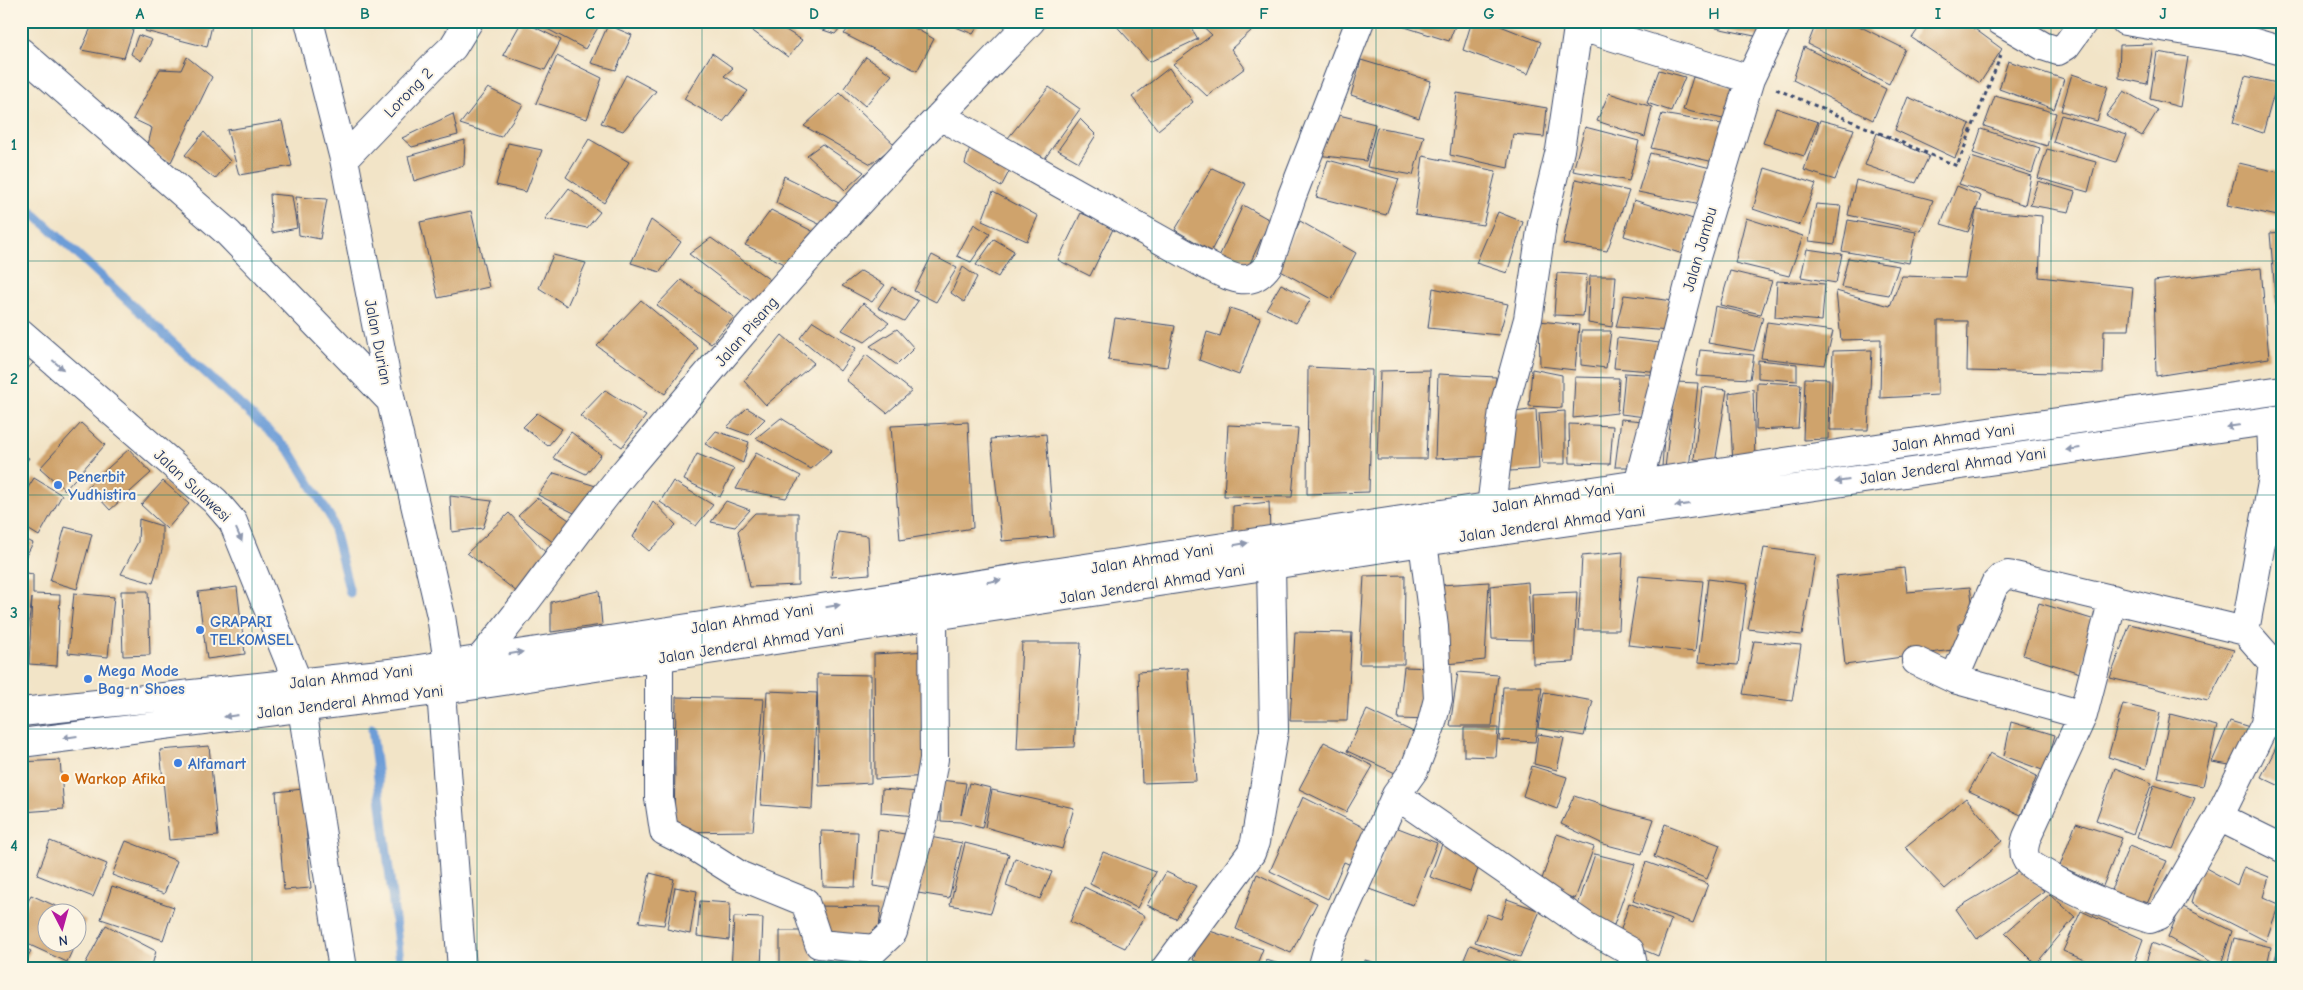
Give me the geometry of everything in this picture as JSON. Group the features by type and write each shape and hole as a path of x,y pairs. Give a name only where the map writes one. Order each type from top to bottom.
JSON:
{"street":[{"name":"Jalan Durian","path":"309,21 344,160 391,401 441,616 448,664 442,706 462,969"},
{"name":"Lorong 2","path":"344,160 453,47 469,21"},
{"name":"Jalan Pisang","path":"480,659 508,626 567,545 628,468 850,212 1031,21"},
{"path":"940,116 1202,263 1236,279 1253,279 1262,273 1269,264 1292,196 1360,21"},
{"name":"Jalan Jambu","path":"1638,484 1668,374 1686,291 1750,78 1778,21"},
{"path":"2006,25 2043,46 2058,51 2066,46 2084,21"},
{"path":"2125,21 2248,41 2282,51"},
{"path":"1491,506 1503,410 1528,319 1542,224 1560,150 1579,24 1750,78"},
{"path":"21,52 228,233 391,401"},
{"name":"Jalan Sulawesi","path":"21,333 215,501 233,522 314,693 343,969"},
{"name":"Jalan Ahmad Yani","path":"21,712 314,693 402,684 448,664 1897,445 2282,390"},
{"path":"2244,631 2273,477 2276,420"},
{"name":"Jalan Jenderal Ahmad Yani","path":"402,684 444,690 1271,564 2276,420"},
{"path":"1897,445 1901,473"},
{"path":"1322,969 1329,944 1396,795 1414,770 1431,726 1438,699 1434,627 1423,542"},
{"path":"1166,969 1252,853 1257,837 1274,731 1271,564"},
{"path":"1954,679 1995,584 2001,578 2008,575 2114,599 2244,631 2273,663 2266,724 2219,817 2171,900 2160,914 2150,919 2117,909 2058,881 2029,863 2024,848 2083,715 2114,599"},
{"path":"659,658 659,798 664,831 692,845 741,876 805,902 819,944 875,949 892,932 924,817 934,759 933,616"},
{"path":"1916,661 1954,679 2083,715"},
{"name":"Jalan Jenderal Ahmad Yani","path":"21,743 314,693"},
{"path":"1396,795 1587,927 1630,951 1634,969"},
{"path":"2219,817 2282,848"}],"path":[{"path":"1750,78 1958,166 2006,25"}],"building":[{"path":"94,21 134,27 124,58 81,50"},
{"path":"151,21 213,21 207,47 145,31"},
{"path":"522,21 561,40 545,70 503,55"},
{"path":"537,21 602,21 585,49 536,23"},
{"path":"748,21 771,21 802,40 788,57 746,26"},
{"path":"818,21 846,21 835,34 814,27"},
{"path":"854,21 902,21 934,39 917,71 844,34"},
{"path":"941,21 981,21 973,34"},
{"path":"1112,21 1187,21 1198,39 1149,62"},
{"path":"1197,21 1262,21 1231,49 1245,68 1207,96 1173,64 1212,35"},
{"path":"1386,21 1457,21 1449,41"},
{"path":"1472,21 1488,21 1541,42 1528,74 1463,50"},
{"path":"1617,21 1639,21 1638,26"},
{"path":"1718,21 1773,21 1769,39 1716,28"},
{"path":"1817,21 1849,21 1905,49 1889,84 1808,44"},
{"path":"1924,21 1964,21 2002,49 1980,83 1912,38"},
{"path":"608,25 632,35 616,70 591,63"},
{"path":"138,35 152,40 141,61 131,54"},
{"path":"2153,44 2147,84 2119,78 2120,45"},
{"path":"1804,47 1886,89 1873,120 1793,80"},
{"path":"2157,52 2188,57 2180,107 2150,99"},
{"path":"712,53 733,68 724,76 748,91 723,122 684,99"},
{"path":"557,56 602,78 587,119 536,103"},
{"path":"187,57 212,77 171,162 147,149 152,128 133,119 160,69 181,70"},
{"path":"866,57 892,75 865,106 844,88"},
{"path":"1361,60 1431,81 1419,118 1351,95"},
{"path":"2008,61 2064,79 2054,109 1999,89"},
{"path":"1169,68 1193,102 1158,130 1132,97"},
{"path":"1659,70 1685,77 1671,111 1647,103"},
{"path":"2072,74 2108,86 2097,121 2061,111"},
{"path":"626,75 656,91 623,131 601,123"},
{"path":"2245,76 2277,83 2263,133 2233,123"},
{"path":"1693,77 1742,90 1732,121 1683,110"},
{"path":"1049,87 1080,109 1043,161 1008,138"},
{"path":"488,88 523,105 501,137 460,124"},
{"path":"2124,91 2158,110 2142,136 2106,115"},
{"path":"840,93 895,145 871,164 804,126"},
{"path":"1457,93 1547,108 1544,137 1513,134 1508,168 1450,155"},
{"path":"1609,93 1652,107 1645,137 1597,121"},
{"path":"1995,96 2056,113 2047,146 1984,126"},
{"path":"1908,97 1970,124 1955,158 1895,130"},
{"path":"1776,108 1818,122 1804,156 1763,143"},
{"path":"1331,113 1375,124 1366,161 1317,155"},
{"path":"453,114 458,135 412,147 402,138"},
{"path":"1662,114 1734,126 1723,164 1651,148"},
{"path":"2061,115 2127,135 2116,162 2053,142"},
{"path":"1080,119 1096,135 1079,162 1058,150"},
{"path":"1820,120 1854,129 1835,180 1804,170"},
{"path":"282,121 292,166 239,175 227,130"},
{"path":"1377,127 1424,136 1413,175 1367,167"},
{"path":"1585,127 1639,141 1629,181 1573,171"},
{"path":"1981,129 2040,148 2032,173 1973,153"},
{"path":"204,132 230,161 215,179 185,155"},
{"path":"1877,133 1929,156 1916,183 1865,165"},
{"path":"589,139 629,162 604,203 566,177"},
{"path":"465,140 464,165 414,181 408,156"},
{"path":"972,140 1012,166 1001,187 965,164"},
{"path":"508,143 542,150 526,192 496,185"},
{"path":"822,144 864,172 845,190 807,155"},
{"path":"2047,149 2096,162 2088,192 2038,178"},
{"path":"1650,153 1727,172 1715,208 1638,192"},
{"path":"1423,156 1496,171 1483,225 1415,215"},
{"path":"1971,157 2031,176 2025,205 1959,184"},
{"path":"1328,160 1399,179 1386,215 1316,197"},
{"path":"2239,163 2282,173 2282,217 2227,205"},
{"path":"1212,168 1246,184 1211,251 1175,230"},
{"path":"1765,168 1816,184 1800,225 1753,209"},
{"path":"784,176 839,203 823,226 776,203"},
{"path":"1576,179 1629,191 1607,251 1563,244"},
{"path":"1856,180 1933,200 1921,231 1848,215"},
{"path":"2038,181 2075,192 2069,212 2030,205"},
{"path":"1957,186 1981,196 1968,232 1941,224"},
{"path":"569,188 600,212 587,228 545,219"},
{"path":"993,192 1038,216 1027,241 982,221"},
{"path":"270,194 292,196 297,228 272,233"},
{"path":"296,197 327,199 320,239 299,235"},
{"path":"1634,200 1693,219 1683,254 1624,236"},
{"path":"1816,204 1841,206 1835,244 1809,241"},
{"path":"1243,205 1270,220 1246,272 1217,261"},
{"path":"771,210 816,233 787,265 745,245"},
{"path":"1976,210 2042,216 2039,277 2133,287 2129,330 2104,330 2103,374 1967,371 1968,321 1938,321 1938,395 1880,398 1881,339 1841,340 1836,291 1890,306 1902,276 1965,278"},
{"path":"471,211 489,287 438,298 420,222"},
{"path":"1498,212 1523,222 1507,273 1476,263"},
{"path":"1081,213 1114,227 1090,276 1058,260"},
{"path":"1746,218 1803,236 1789,276 1735,263"},
{"path":"651,220 681,242 660,272 631,263"},
{"path":"1848,220 1916,232 1909,263 1842,251"},
{"path":"1300,221 1356,253 1332,299 1277,269"},
{"path":"974,224 990,234 971,262 957,256"},
{"path":"2282,232 2282,353 2280,353 2270,233"},
{"path":"711,238 773,282 756,305 689,254"},
{"path":"994,239 1014,251 998,277 976,265"},
{"path":"1807,249 1842,254 1836,283 1801,277"},
{"path":"553,255 586,263 567,306 539,288"},
{"path":"932,255 957,268 936,302 914,291"},
{"path":"1848,258 1899,266 1889,295 1841,287"},
{"path":"963,267 977,277 964,302 951,293"},
{"path":"2261,268 2269,358 2156,376 2154,281"},
{"path":"861,271 885,285 872,302 842,286"},
{"path":"1730,271 1772,281 1761,314 1720,305"},
{"path":"1557,273 1587,275 1583,316 1554,315"},
{"path":"1590,276 1616,276 1612,327 1588,323"},
{"path":"681,280 734,317 711,344 657,305"},
{"path":"1777,281 1825,284 1822,321 1775,317"},
{"path":"1281,284 1311,299 1296,323 1266,309"},
{"path":"892,287 918,301 904,321 878,308"},
{"path":"1433,288 1508,304 1499,335 1428,328"},
{"path":"1624,295 1674,301 1670,331 1616,327"},
{"path":"641,300 698,348 665,394 597,346"},
{"path":"863,303 889,323 865,342 842,330"},
{"path":"1715,306 1763,317 1754,351 1708,343"},
{"path":"1230,308 1260,318 1239,375 1199,360 1207,332 1220,336"},
{"path":"1115,318 1175,326 1167,367 1108,360"},
{"path":"813,321 856,348 840,371 800,338"},
{"path":"1539,321 1579,325 1575,370 1540,366"},
{"path":"1767,322 1833,331 1825,365 1761,358"},
{"path":"897,329 914,348 897,365 870,346"},
{"path":"1581,331 1611,331 1606,368 1581,365"},
{"path":"782,335 814,363 766,405 744,381"},
{"path":"1617,338 1677,345 1674,373 1614,368"},
{"path":"1700,350 1754,355 1750,379 1696,376"},
{"path":"1872,350 1868,430 1830,430 1833,351"},
{"path":"21,351 34,362 21,376"},
{"path":"866,355 912,391 887,413 846,380"},
{"path":"1758,360 1797,364 1797,381 1758,378"},
{"path":"1308,367 1372,370 1369,492 1307,494"},
{"path":"1532,369 1562,375 1562,408 1529,406"},
{"path":"1430,370 1426,459 1377,459 1380,371"},
{"path":"1625,373 1664,375 1661,419 1621,414"},
{"path":"1438,374 1496,377 1492,456 1435,459"},
{"path":"1575,377 1619,378 1617,413 1573,418"},
{"path":"1805,378 1829,379 1828,439 1803,440"},
{"path":"1675,382 1698,383 1689,469 1665,468"},
{"path":"1757,382 1801,384 1798,428 1756,430"},
{"path":"1702,387 1727,390 1715,463 1694,459"},
{"path":"1753,389 1755,461 1733,464 1729,393"},
{"path":"605,390 646,416 622,447 580,416"},
{"path":"747,408 765,419 749,435 727,427"},
{"path":"1536,409 1539,469 1510,471 1508,413"},
{"path":"1565,411 1565,464 1542,464 1539,413"},
{"path":"537,413 562,429 548,446 523,427"},
{"path":"781,418 832,450 811,469 756,438"},
{"path":"1621,419 1665,423 1662,467 1615,467"},
{"path":"968,422 973,528 900,540 891,426"},
{"path":"81,423 105,445 65,490 40,468"},
{"path":"1569,424 1613,426 1610,464 1570,463"},
{"path":"1228,425 1298,428 1292,497 1224,496"},
{"path":"716,431 749,442 743,463 705,444"},
{"path":"571,432 601,455 586,474 553,458"},
{"path":"1046,434 1054,537 1002,541 991,439"},
{"path":"129,449 151,473 110,510 88,486"},
{"path":"21,453 29,458 21,469"},
{"path":"756,453 801,476 786,498 736,489"},
{"path":"697,454 734,469 720,497 684,480"},
{"path":"554,473 599,487 576,514 538,495"},
{"path":"34,478 62,495 39,536 21,525 21,499"},
{"path":"163,481 189,504 167,529 141,505"},
{"path":"673,481 713,505 696,526 660,502"},
{"path":"450,496 492,501 483,528 452,532"},
{"path":"537,498 572,522 558,546 518,516"},
{"path":"653,501 676,525 649,551 633,537"},
{"path":"726,501 750,510 735,527 711,522"},
{"path":"1269,502 1270,533 1233,535 1233,506"},
{"path":"509,513 547,554 517,592 467,553"},
{"path":"755,513 798,513 798,585 750,587 738,531"},
{"path":"139,519 162,526 162,550 153,583 121,574 138,542"},
{"path":"65,527 92,534 77,589 50,581"},
{"path":"838,532 868,536 870,574 831,577"},
{"path":"21,537 33,543 21,565"},
{"path":"1764,548 1816,555 1802,635 1748,629"},
{"path":"1623,552 1619,630 1578,630 1582,556"},
{"path":"1904,568 1907,592 1970,587 1975,621 1959,624 1959,649 1845,665 1836,576"},
{"path":"21,572 33,574 33,594 60,595 57,666 29,664 32,598 22,672"},
{"path":"1405,575 1404,664 1359,664 1364,576"},
{"path":"1639,576 1703,581 1695,652 1628,645"},
{"path":"1708,579 1748,584 1738,665 1698,662"},
{"path":"1489,582 1485,660 1438,665 1440,585"},
{"path":"1528,582 1531,640 1492,639 1490,586"},
{"path":"237,587 245,654 207,659 198,592"},
{"path":"121,591 148,591 150,655 123,656"},
{"path":"599,591 602,625 551,632 551,602"},
{"path":"1577,592 1574,662 1533,664 1532,594"},
{"path":"74,593 114,597 108,657 68,653"},
{"path":"2039,603 2095,620 2080,673 2023,655"},
{"path":"2130,624 2234,650 2208,701 2110,678"},
{"path":"1295,632 1352,633 1347,721 1290,721"},
{"path":"1754,641 1801,645 1792,701 1743,694"},
{"path":"1022,643 1081,643 1074,747 1017,749"},
{"path":"929,651 930,776 875,779 874,654"},
{"path":"1404,667 1435,668 1430,720 1398,719"},
{"path":"1188,668 1196,781 1142,783 1138,672"},
{"path":"1458,672 1498,675 1492,726 1450,726"},
{"path":"817,674 871,675 871,783 819,786"},
{"path":"1503,687 1542,687 1535,742 1499,740"},
{"path":"767,691 817,693 812,809 761,805"},
{"path":"1544,692 1593,701 1584,736 1538,728"},
{"path":"676,697 764,699 753,831 674,832"},
{"path":"2123,704 2160,713 2146,769 2108,757"},
{"path":"1367,710 1422,736 1404,777 1347,751"},
{"path":"2170,714 2217,726 2203,786 2158,778"},
{"path":"2230,721 2256,729 2241,767 2212,762"},
{"path":"2011,722 2055,735 2045,771 2004,756"},
{"path":"1464,728 1498,728 1496,757 1464,756"},
{"path":"1538,734 1564,738 1557,770 1534,764"},
{"path":"2282,736 2282,787 2261,777"},
{"path":"1324,742 1373,766 1346,812 1299,789"},
{"path":"209,746 218,836 169,840 160,750"},
{"path":"1990,753 2037,776 2021,815 1969,791"},
{"path":"60,760 64,809 23,812 21,762"},
{"path":"1532,766 1567,777 1557,809 1523,796"},
{"path":"2115,768 2152,783 2133,834 2096,820"},
{"path":"941,780 966,783 961,815 969,783 991,788 982,828 960,822 941,821"},
{"path":"2154,785 2195,798 2173,849 2137,837"},
{"path":"303,789 311,888 284,890 276,792"},
{"path":"882,789 918,792 917,816 881,813"},
{"path":"992,790 1074,808 1062,849 985,827"},
{"path":"1574,796 1654,819 1642,854 1603,844 1561,824"},
{"path":"1303,797 1369,830 1353,866 1344,862 1328,899 1270,871"},
{"path":"1966,798 2002,841 1945,889 1905,847"},
{"path":"2076,823 2122,838 2103,886 2060,866"},
{"path":"1665,824 1720,845 1707,879 1654,857"},
{"path":"1393,826 1437,843 1413,905 1369,889"},
{"path":"878,830 912,835 902,890 873,886"},
{"path":"821,831 858,832 855,887 823,886"},
{"path":"1557,834 1594,847 1575,899 1540,885"},
{"path":"930,837 962,843 949,898 918,893"},
{"path":"50,841 107,864 93,897 37,875"},
{"path":"126,841 177,861 164,894 112,875"},
{"path":"965,843 1009,854 991,913 950,905"},
{"path":"1442,844 1482,858 1470,891 1430,877"},
{"path":"2129,846 2167,861 2145,908 2108,897"},
{"path":"1103,852 1156,872 1137,908 1090,884"},
{"path":"1595,854 1635,864 1614,925 1576,911"},
{"path":"1015,858 1052,872 1040,899 1006,886"},
{"path":"1646,862 1708,884 1693,923 1633,901"},
{"path":"2202,866 2237,885 2244,867 2269,877 2263,897 2279,904 2266,941 2191,903"},
{"path":"2021,870 2044,891 1977,939 1956,909"},
{"path":"1166,872 1196,886 1176,919 1147,905"},
{"path":"650,873 674,879 664,925 639,922"},
{"path":"1257,874 1317,903 1291,953 1236,929"},
{"path":"112,886 174,907 163,940 101,919"},
{"path":"675,887 697,891 690,934 667,929"},
{"path":"1084,887 1145,916 1125,948 1070,922"},
{"path":"2050,894 2075,917 2036,964 2005,933"},
{"path":"31,895 47,902 38,902 38,949 21,941 21,917"},
{"path":"1507,899 1540,911 1520,957 1475,942 1487,914 1501,919"},
{"path":"700,901 730,903 729,940 697,936"},
{"path":"1629,903 1671,920 1658,956 1618,939"},
{"path":"818,906 881,907 878,940 818,937"},
{"path":"2181,906 2232,931 2220,967 2168,937"},
{"path":"2081,911 2143,939 2132,969 2105,969 2063,951"},
{"path":"734,917 763,918 761,969 731,969"},
{"path":"106,925 156,951 151,969 83,968"},
{"path":"1204,929 1263,949 1255,969 1214,969 1193,960"},
{"path":"780,931 814,931 813,969 780,969"},
{"path":"2234,938 2271,947 2266,969 2226,969"},
{"path":"2281,939 2282,969 2272,969"},
{"path":"2152,943 2213,967 2212,969 2144,969"},
{"path":"1470,945 1521,965 1519,969 1460,969"},
{"path":"21,946 31,951 21,967"},
{"path":"45,952 72,952 67,962"},
{"path":"1183,960 1209,968 1209,969 1180,969"},
{"path":"1266,960 1293,968 1293,969 1264,969"},
{"path":"1365,960 1393,968 1393,969 1363,969"},
{"path":"822,965 855,967 855,969 822,969"}],"waterway":[{"path":"21,202 290,451 331,518 350,593"},
{"path":"372,729 401,969"}],"place":[{"name":"Penerbit Yudhistira","path":"58,485"},
{"name":"GRAPARI TELKOMSEL","path":"200,630"},
{"name":"Mega Mode Bag n Shoes","path":"88,679"},
{"name":"Alfamart","path":"178,763"},
{"name":"Warkop Afika","path":"65,778"}]}
